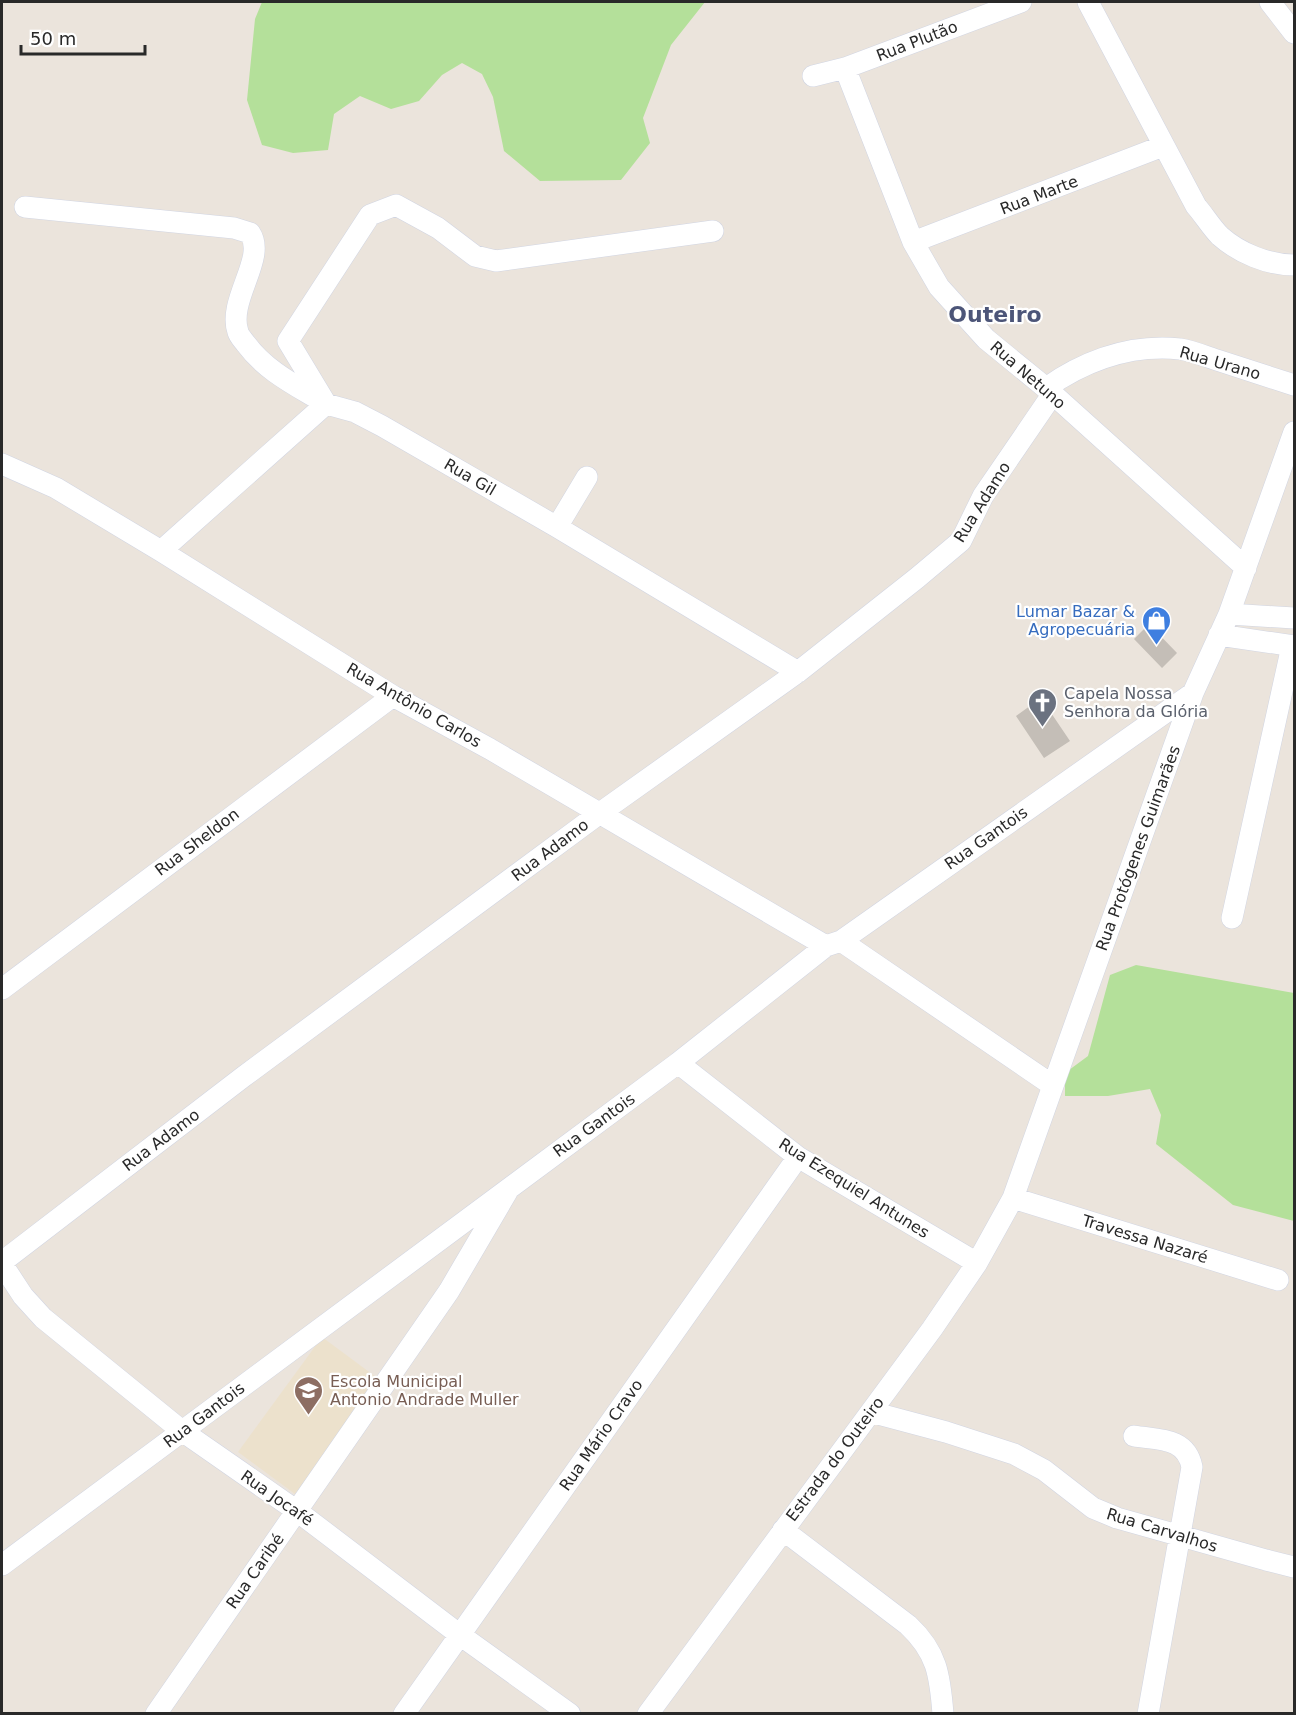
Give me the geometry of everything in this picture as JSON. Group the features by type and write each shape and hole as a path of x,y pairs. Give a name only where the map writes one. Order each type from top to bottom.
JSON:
{"street":[{"name":"Rua Plutão","path":"813,76 845,68 1020,2"},
{"path":"1088,2 1196,206 1220,235 1241,251 1260,259 1294,265"},
{"path":"1270,2 1294,33"},
{"name":"Rua Netuno","path":"845,68 913,242 939,287 986,339 1049,392 1246,568"},
{"name":"Rua Marte","path":"913,242 1163,146"},
{"path":"161,551 326,404 288,341 370,215 396,205 438,228 475,256 496,261 713,231"},
{"name":"Rua Gil","path":"25,207 234,228 250,233 255,244 254,256 237,307 238,333 254,355 273,372 326,404 355,412 382,426 557,527 798,672"},
{"name":"Rua Urano","path":"1049,392 1070,372 1089,363 1121,352 1150,348 1182,350 1294,385"},
{"name":"Rua Adamo","path":"2,1263 243,1077 600,813 798,672 917,578 961,541 983,496 1049,392"},
{"name":"Rua Protógenes Guimarães","path":"1013,1198 1193,693 1229,614 1294,432"},
{"name":"Rua Antônio Carlos","path":"2,464 56,488 393,696 834,944 1052,1085"},
{"path":"557,527 587,477"},
{"path":"1229,614 1294,618"},
{"path":"1219,635 1293,646 1232,918"},
{"name":"Rua Gantois","path":"2,1565 678,1063 834,944 1193,693"},
{"name":"Rua Sheldon","path":"2,989 393,696"},
{"name":"Rua Ezequiel Antunes","path":"678,1063 798,1157 977,1263"},
{"name":"Rua Mário Cravo","path":"404,1713 798,1157"},
{"name":"Rua Caribé","path":"156,1713 449,1291 511,1186"},
{"name":"Estrada do Outeiro","path":"648,1713 932,1329 977,1263 1013,1198"},
{"name":"Travessa Nazaré","path":"1013,1198 1278,1280"},
{"name":"Rua Jocafé","path":"2,1263 23,1296 43,1318 182,1431 297,1511 460,1635 570,1713"},
{"name":"Rua Carvalhos","path":"871,1412 946,1432 1014,1454 1044,1470 1093,1508 1117,1518 1294,1567"},
{"path":"1134,1436 1172,1442 1183,1448 1190,1457 1192,1467 1148,1713"},
{"path":"783,1530 908,1625 923,1639 935,1660 943,1713"}],"shaded area":[{"name":"Escola Municipal Antonio Andrade Muller","path":"322,1337 380,1380 295,1494 238,1452"}],"green space":[{"path":"262,2 705,2 671,45 643,118 650,143 621,180 540,181 504,151 493,97 482,74 462,63 442,75 419,101 391,109 360,96 334,114 328,150 293,153 262,145 247,100 255,19"},
{"path":"1136,965 1294,993 1294,1221 1233,1205 1156,1144 1161,1115 1150,1089 1108,1096 1065,1096 1065,1073 1088,1056 1110,975"}],"building":[{"name":"Lumar Bazar & Agropecuária","path":"1149,624 1177,653 1162,668 1134,639"},
{"name":"Capela Nossa Senhora da Glória","path":"1041,698 1070,741 1044,758 1016,716"}],"place":[{"name":"Lumar Bazar & Agropecuária","path":"1156,646"},
{"name":"Capela Nossa Senhora da Glória","path":"1043,728"},
{"name":"Escola Municipal Antonio Andrade Muller","path":"309,1416"}],"district":[{"name":"Outeiro","path":"995,314"}]}
